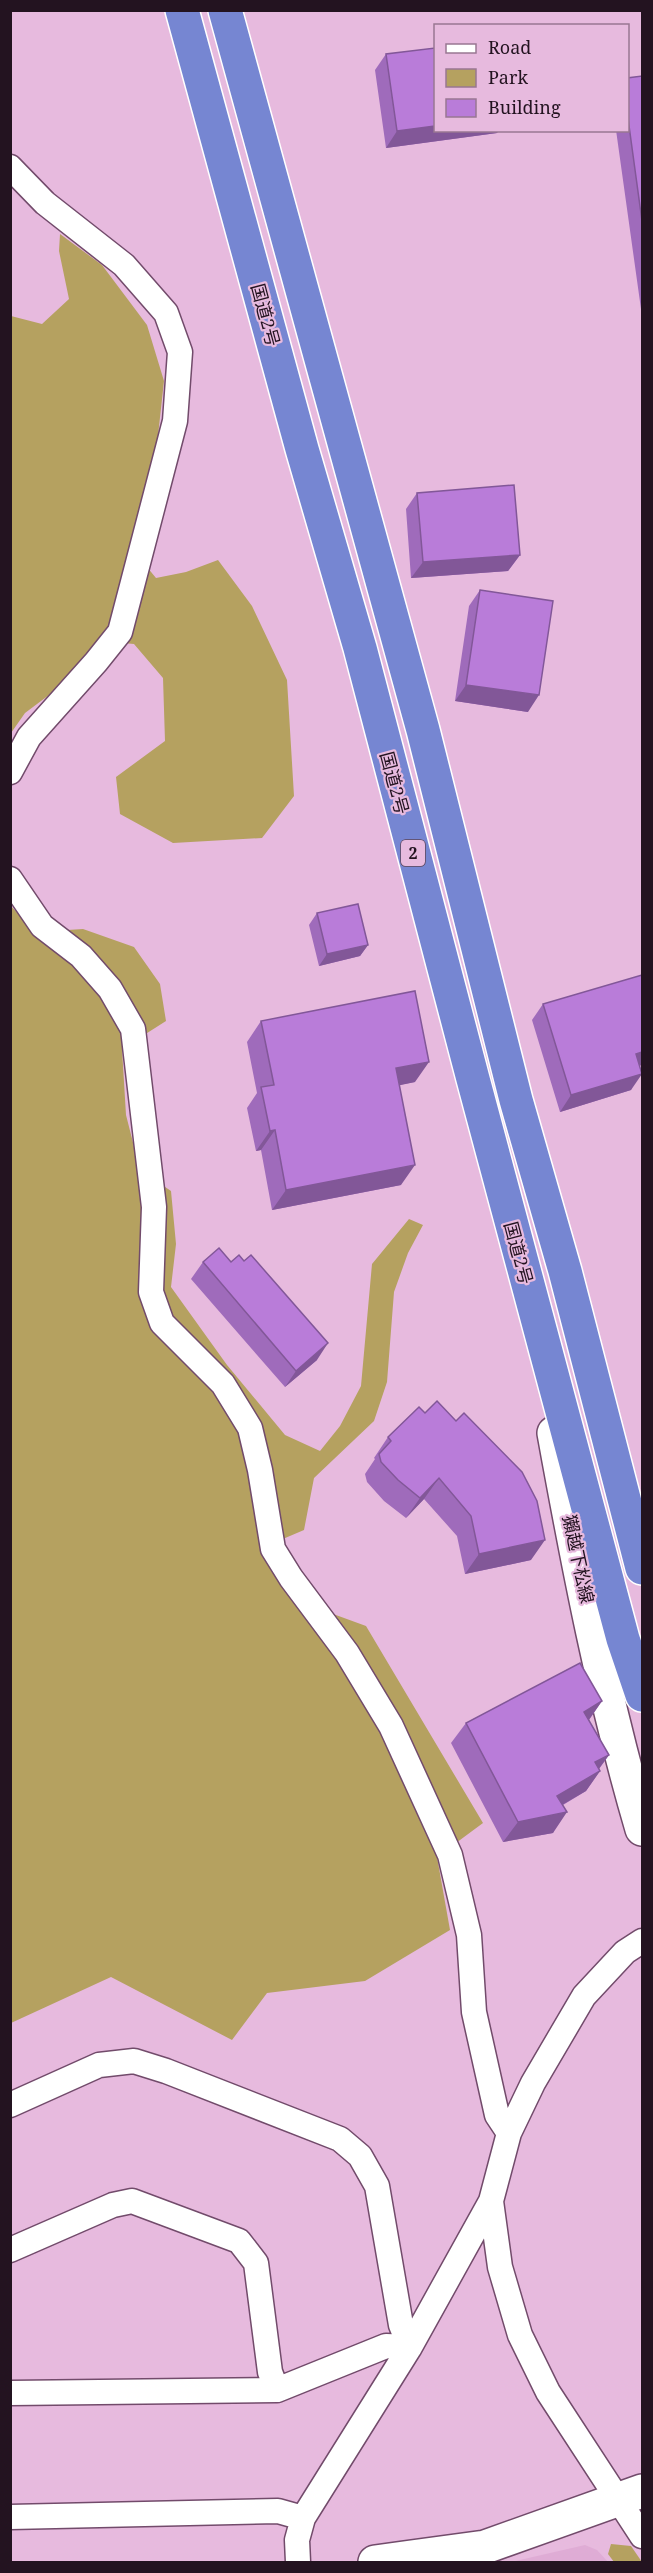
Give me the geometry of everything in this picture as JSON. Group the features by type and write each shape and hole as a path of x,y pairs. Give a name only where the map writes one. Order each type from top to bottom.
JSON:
{"highway":[{"name":"国道2号","path":"182,10 302,449 360,648 623,1639 642,1695"},
{"name":"2","path":"225,10 423,730 516,1100 565,1271 642,1568"}],"main road":[{"name":"獺越下松線","path":"528,1286 573,1534 642,1829"},
{"path":"375,2562 485,2547 630,2496"}],"street":[{"path":"10,167 45,203 124,265 166,313 180,352 175,421 120,632 29,736 10,772"},
{"path":"10,879 42,926 81,956 110,989 133,1029 154,1207 151,1292 162,1323 223,1384 250,1428 261,1470 273,1549 291,1578 347,1653 391,1726 450,1855 469,1935 476,2023 497,2115 509,2133"},
{"path":"298,2562 297,2540 303,2518 410,2347 491,2201 509,2133 533,2083 584,1996 625,1952 642,1941"},
{"path":"10,2105 99,2065 134,2061 166,2071 340,2139 360,2156 377,2186 401,2325 410,2347"},
{"path":"10,2250 113,2205 132,2201 239,2241 256,2263 270,2372 277,2390"},
{"path":"491,2201 500,2267 520,2335 548,2392 630,2496 642,2536"},
{"path":"10,2393 277,2390 386,2346 410,2347"},
{"path":"10,2517 278,2511 303,2518"}],"shaded area":[{"path":"585,2545 597,2550 608,2562 511,2562"}],"green space":[{"path":"60,234 102,265 147,325 164,381 154,472 133,550 156,578 186,572 218,560 252,606 287,680 294,796 262,838 173,843 120,814 116,777 165,741 163,678 134,644 100,641 65,683 25,713 11,733 11,316 42,324 69,299 59,251"},
{"path":"10,905 35,932 83,929 134,947 160,984 166,1021 122,1049 126,1115 140,1170 171,1191 176,1244 171,1287 227,1365 285,1435 320,1451 340,1426 361,1386 372,1264 409,1219 423,1225 408,1253 394,1292 387,1382 374,1421 314,1478 304,1530 264,1547 303,1603 366,1626 483,1823 437,1857 450,1930 365,1981 267,1993 232,2040 111,1977 11,2023"},
{"path":"611,2544 631,2546 642,2562 614,2562 608,2554"}],"building":[{"path":"434,48 434,126 397,131 386,54"},
{"path":"642,76 642,221 629,126 629,78"},
{"path":"514,485 520,555 423,562 417,493"},
{"path":"480,590 553,601 539,695 466,685"},
{"path":"358,904 368,945 327,954 317,913"},
{"path":"642,975 642,1052 636,1054 642,1074 571,1095 543,1004"},
{"path":"415,991 429,1062 396,1068 415,1165 286,1190 275,1130 270,1131 261,1087 274,1085 261,1021"},
{"path":"219,1248 231,1262 239,1255 244,1261 251,1255 328,1343 296,1371 203,1262"},
{"path":"437,1401 456,1421 464,1413 522,1472 537,1501 545,1540 479,1554 471,1516 439,1478 420,1498 381,1462 379,1454 391,1441 388,1437 419,1407 425,1413"},
{"path":"580,1663 602,1701 584,1712 609,1755 595,1762 600,1771 557,1796 567,1812 518,1822 466,1723"}]}
